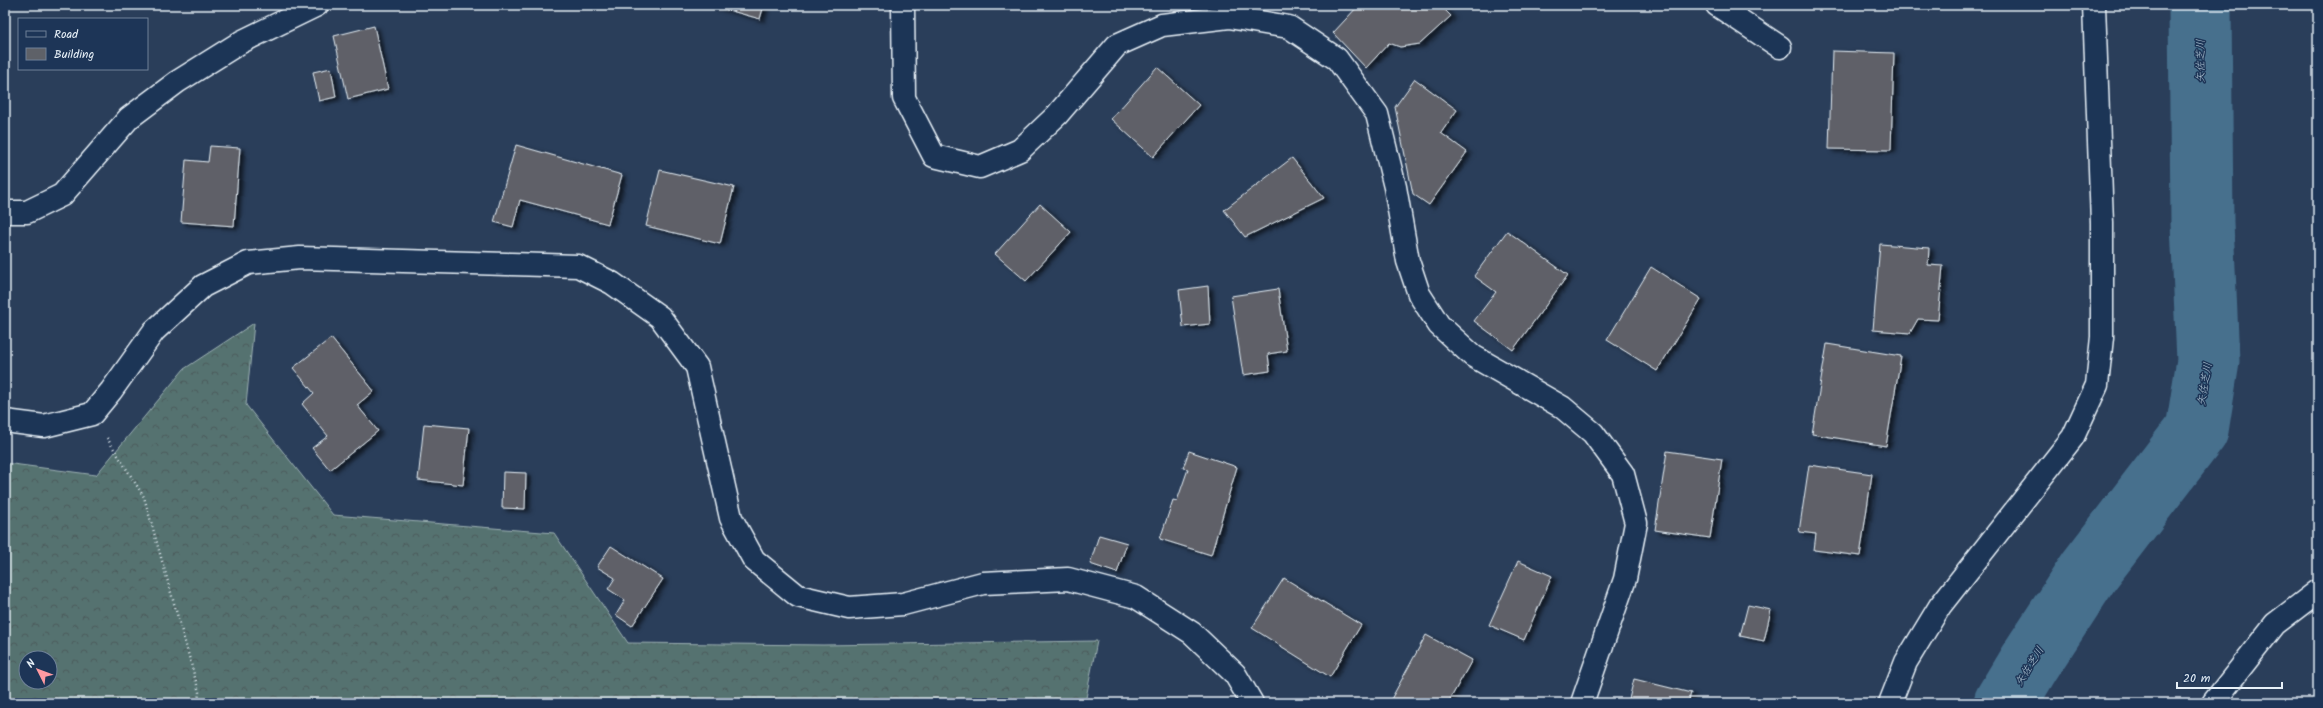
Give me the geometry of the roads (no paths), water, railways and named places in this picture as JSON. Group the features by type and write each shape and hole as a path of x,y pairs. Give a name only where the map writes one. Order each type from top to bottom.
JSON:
{"street":[{"path":"5,212 27,212 62,195 129,118 177,82 241,42 318,5"},
{"path":"903,5 904,98 934,156 980,167 1020,150 1057,115 1117,45 1162,25 1229,17 1289,27 1337,59 1377,114 1395,187 1408,261 1419,294 1439,325 1473,356 1562,407 1593,433 1622,474 1636,523 1625,579 1582,703"},
{"path":"1717,5 1780,47"},
{"path":"1890,703 1906,662 1940,606 2073,437 2097,386 2102,337 2102,223 2094,5"},
{"path":"5,421 44,426 92,414 111,391 154,330 203,286 248,263 300,258 578,266 612,283 660,317 697,368 731,518 754,560 798,596 849,608 903,604 983,583 1068,579 1136,597 1186,629 1235,674 1252,703"},
{"path":"2213,703 2275,624 2318,591"}],"waterway":[{"name":"矢佐芝川","path":"2005,703 2029,663 2089,571 2197,430 2208,361 2202,223 2200,5"}]}
